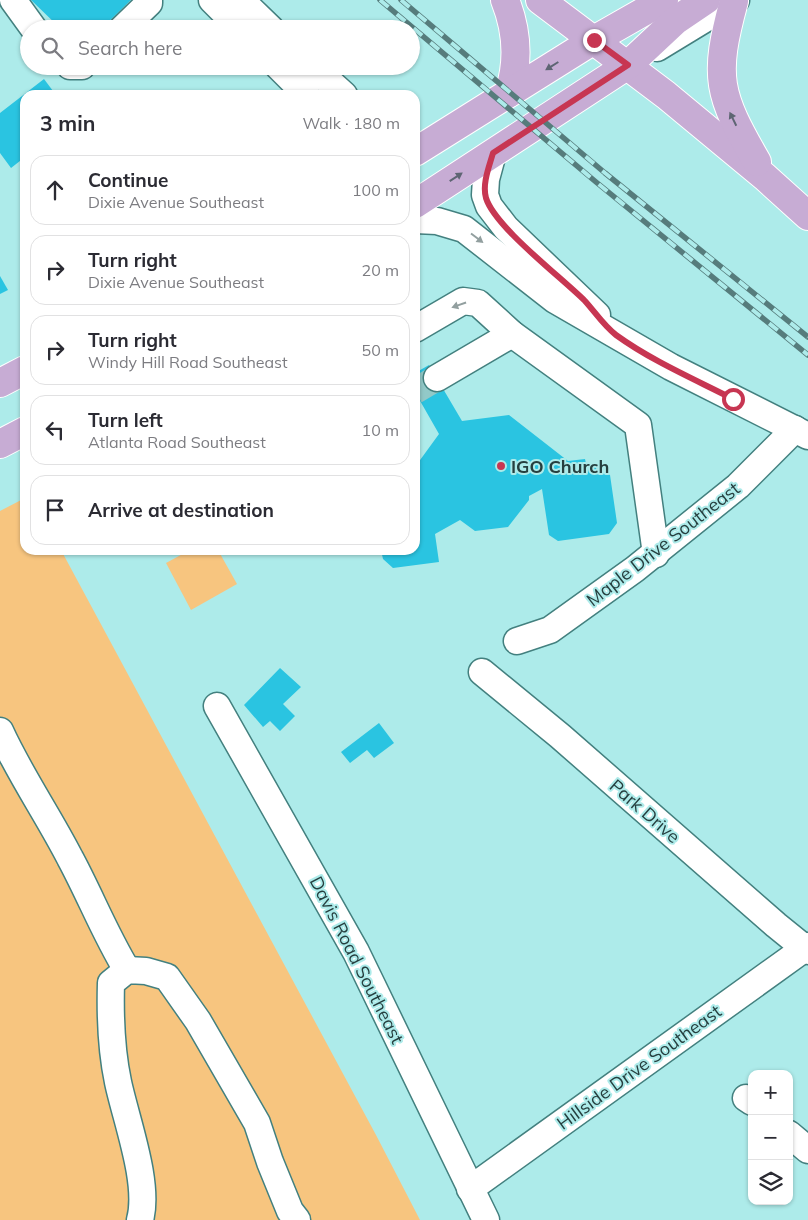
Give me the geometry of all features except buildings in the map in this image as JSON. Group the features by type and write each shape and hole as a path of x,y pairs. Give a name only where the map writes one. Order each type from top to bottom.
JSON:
{"main road":[{"path":"505,0 515,30 516,66 509,93"},
{"path":"540,0 628,65 765,177 808,216"},
{"path":"420,147 594,40 664,0"},
{"path":"420,201 628,65 675,21 706,0"},
{"path":"735,1 721,58 721,82 731,116 765,177"},
{"path":"0,444 20,434"}],"street":[{"path":"13,0 27,20"},
{"path":"131,20 149,3 149,0"},
{"path":"212,0 232,20"},
{"path":"241,0 262,20"},
{"path":"594,40 647,0"},
{"path":"628,65 735,1"},
{"path":"287,75 302,90"},
{"path":"322,75 338,90"},
{"path":"493,153 486,179 485,195 496,218 586,302 615,334"},
{"path":"420,220 437,221 464,228 555,300 671,367 802,433"},
{"path":"420,326 463,301 478,303 512,334 638,426 656,554"},
{"path":"437,378 512,334"},
{"name":"Maple Drive Southeast","path":"517,640 550,630 656,554 802,433"},
{"name":"Park Drive","path":"482,672 560,736 776,926 807,948"},
{"name":"Davis Road Southeast","path":"216,706 356,952 486,1220"},
{"path":"0,731 10,753 69,856 95,906 109,941 127,970"},
{"name":"Hillside Drive Southeast","path":"470,1189 807,948"},
{"path":"140,1220 144,1206 136,1159 118,1081 109,1027 111,983 127,970 146,971 167,977 198,1020 256,1123 290,1211 296,1220"},
{"path":"793,1137 808,1150"}],"shaded area":[{"path":"20,501 20,555 64,555 420,1220 0,1220 0,511"},
{"path":"181,555 221,555 237,584 191,610 166,563"}],"tunnel":[{"path":"420,388 437,378"}],"railway":[{"path":"380,0 404,20"},
{"path":"401,0 605,173 808,337"},
{"path":"420,34 596,182 808,355"}],"place":[{"name":"IGO Church","path":"501,466"}],"route":[{"path":"594,40 628,65 493,153 486,179 485,195 489,206 496,218 586,302 615,334 671,367 733,399"}]}
